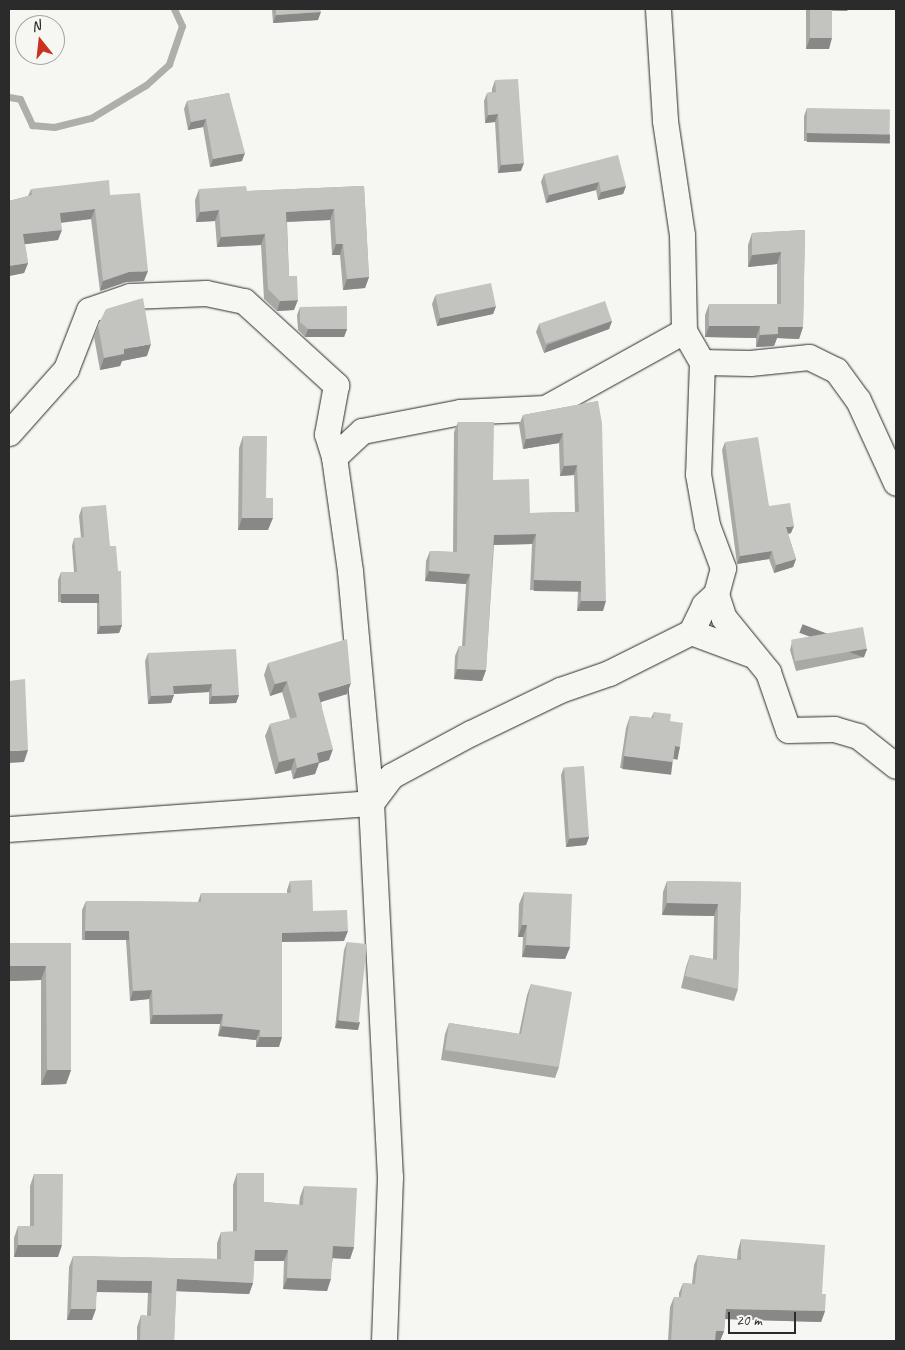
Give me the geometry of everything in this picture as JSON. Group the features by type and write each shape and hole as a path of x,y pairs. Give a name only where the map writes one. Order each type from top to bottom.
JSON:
{"street":[{"path":"658,9 665,121 682,235 684,331 702,362 698,474 707,525 723,568 716,594 704,605 691,632"},
{"path":"9,432 66,369 89,310 130,296 206,293 244,301 336,385 327,434 334,457 350,571 371,803 390,1177 384,1341"},
{"path":"334,457 362,431 460,412 545,408 684,331"},
{"path":"702,362 750,363 809,357 836,370 858,400 896,483"},
{"path":"716,594 724,618 768,672 788,730 834,729 858,736 896,766"},
{"path":"9,829 371,803 391,776 471,732 560,690 610,673 691,632 724,618"},
{"path":"691,632 756,656"}],"building":[{"path":"276,9 320,9 321,12 276,15"},
{"path":"810,9 832,9 832,38 810,38"},
{"path":"518,79 524,163 501,165 498,114 488,115 487,93 496,92 495,80"},
{"path":"229,93 245,153 213,159 206,119 191,122 187,101"},
{"path":"807,108 890,109 890,134 807,133"},
{"path":"618,155 626,186 601,192 599,182 549,195 544,174"},
{"path":"109,180 110,195 140,193 148,271 129,272 103,281 95,209 60,213 62,230 23,234 28,263 9,266 9,201 32,195 31,189"},
{"path":"246,186 247,191 364,186 369,277 347,279 343,244 336,244 334,209 286,212 289,276 297,276 298,300 280,301 268,289 265,234 221,237 219,210 200,212 199,189"},
{"path":"805,230 803,327 778,327 778,334 760,335 760,326 709,326 709,304 781,304 781,252 752,255 752,233"},
{"path":"491,283 496,306 440,318 435,295"},
{"path":"143,298 151,344 124,349 124,354 104,358 98,325 106,309"},
{"path":"605,301 612,321 546,344 539,324"},
{"path":"347,306 347,329 308,329 300,322 300,307"},
{"path":"598,401 602,423 606,601 581,601 581,581 534,580 536,534 494,535 486,670 457,669 459,646 465,646 470,574 429,571 430,551 457,552 458,422 494,422 493,480 529,479 530,513 579,512 577,465 564,466 563,433 526,439 523,415"},
{"path":"243,436 267,436 266,498 273,498 273,518 242,518"},
{"path":"758,437 769,506 790,503 794,526 786,527 796,559 776,565 772,551 740,556 725,442"},
{"path":"106,505 110,546 116,546 118,571 121,571 122,625 100,626 99,594 61,594 61,572 77,572 74,538 84,537 82,507"},
{"path":"863,627 867,649 795,661 791,640"},
{"path":"347,639 351,683 318,693 333,749 317,753 319,762 297,768 295,758 279,762 270,724 297,717 287,681 275,684 268,663"},
{"path":"236,649 239,695 212,696 212,684 173,686 174,695 151,696 148,653"},
{"path":"25,679 28,750 9,751 9,681"},
{"path":"654,712 671,714 670,721 683,723 680,747 675,746 673,762 624,756 630,716 653,718"},
{"path":"584,766 589,837 569,838 564,767"},
{"path":"312,880 313,911 347,910 348,931 282,933 282,1037 260,1037 260,1030 222,1026 223,1014 153,1015 152,990 133,991 129,931 85,931 86,901 201,902 201,893 291,893 290,881"},
{"path":"667,881 741,882 738,989 685,976 690,955 717,960 718,904 667,903"},
{"path":"524,892 572,894 570,947 526,945 527,925 522,925"},
{"path":"347,942 367,944 359,1023 339,1021"},
{"path":"9,943 71,943 71,1070 47,1070 46,966 9,966"},
{"path":"531,984 572,992 559,1067 445,1050 449,1023 521,1034"},
{"path":"237,1173 264,1173 264,1202 303,1205 304,1186 357,1188 354,1247 333,1246 331,1279 287,1278 288,1250 255,1250 253,1283 177,1279 174,1341 140,1341 141,1315 151,1316 152,1281 97,1280 96,1309 71,1309 73,1256 221,1259 221,1232 237,1231"},
{"path":"34,1174 63,1174 62,1245 18,1245 18,1226 34,1226"},
{"path":"741,1239 825,1245 822,1294 826,1294 825,1311 726,1309 724,1331 716,1331 715,1341 671,1341 674,1297 681,1297 683,1283 695,1284 698,1255 741,1260"}],"waterway":[{"path":"9,97 20,99 32,125 54,127 91,118 146,85 169,64 182,26 174,9"}]}
